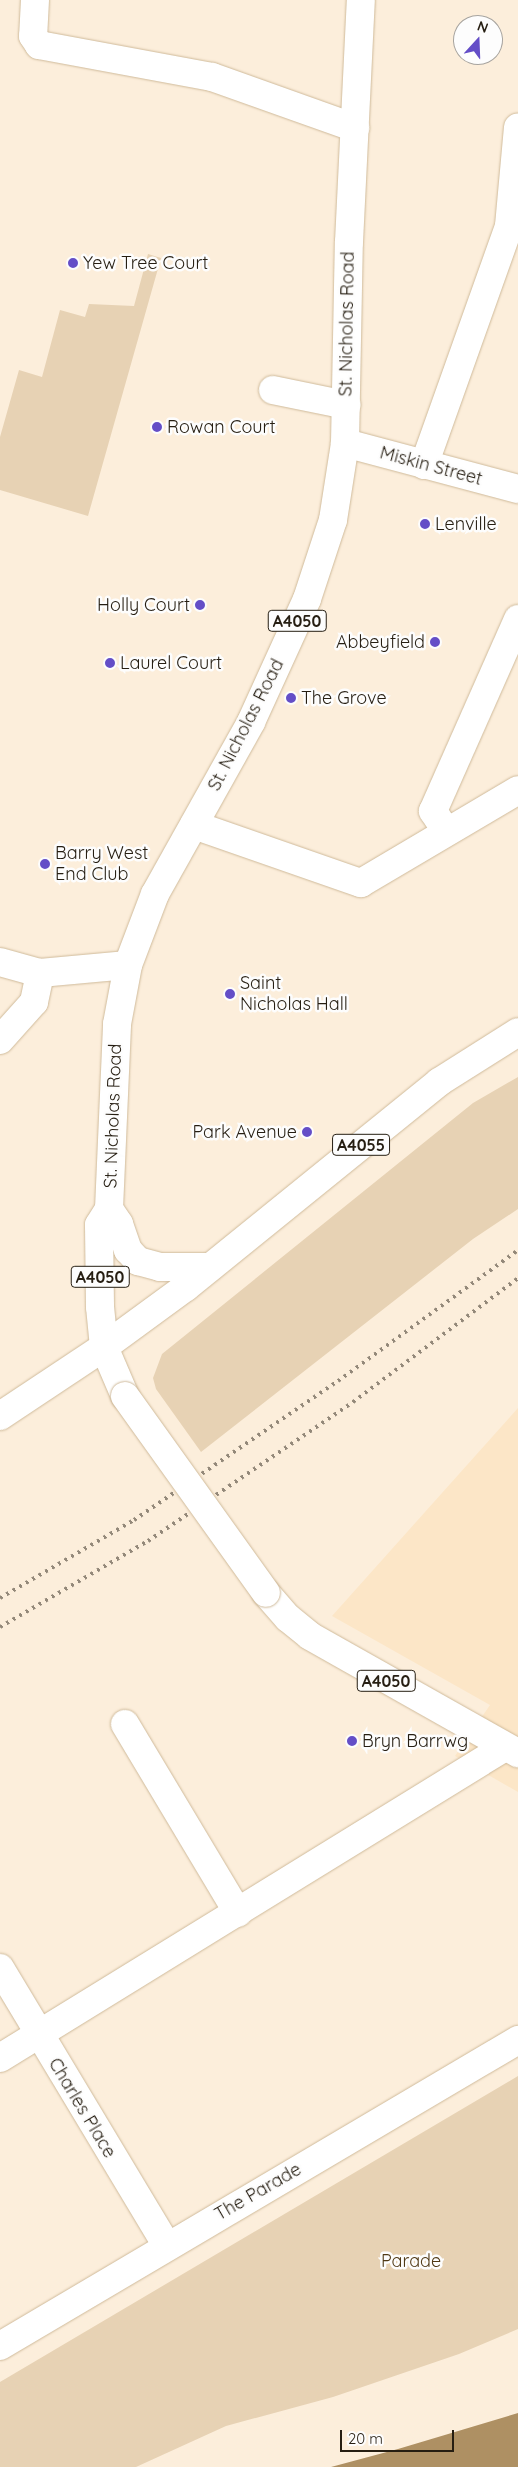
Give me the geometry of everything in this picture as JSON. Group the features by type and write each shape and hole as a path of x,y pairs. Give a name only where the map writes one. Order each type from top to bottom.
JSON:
{"main road":[{"path":"35,0 33,36 39,45 212,77 354,128"},
{"name":"St. Nicholas Road","path":"104,1347 100,1307 99,1225 109,1210 117,1024 128,965 155,894 251,722 307,598 333,520 345,443 345,354 361,0"},
{"path":"424,465 509,226 518,127"},
{"path":"273,390 346,405"},
{"name":"Miskin Street","path":"345,443 518,489"},
{"path":"446,831 434,811 518,619"},
{"path":"194,825 361,883 518,790"},
{"path":"0,962 24,972 40,973 128,965"},
{"path":"0,1040 34,1002 40,973"},
{"name":"A4055","path":"104,1347 210,1267 439,1082 518,1032"},
{"path":"109,1210 119,1224 128,1250 138,1261 160,1267 210,1267"},
{"path":"0,1416 104,1347"},
{"name":"A4050","path":"104,1347 125,1396 266,1593 288,1618 310,1636 512,1750"},
{"path":"125,1724 238,1913"},
{"path":"0,2058 238,1913 512,1750"},
{"name":"Charles Place","path":"0,1968 38,2036 167,2246"},
{"name":"The Parade","path":"0,2346 518,2040"}],"shaded area":[{"path":"518,1408 518,1792 455,1756 490,1705 332,1616"},
{"path":"518,2413 518,2467 331,2467 398,2449"}],"green space":[{"path":"148,254 161,258 88,516 0,490 0,437 19,370 42,377 60,310 85,317 89,304 134,306"},
{"path":"518,1077 518,1209 473,1239 201,1452 156,1389 153,1378 162,1354 473,1103"},
{"name":"Parade","path":"518,2076 518,2329 459,2354 333,2397 226,2426 136,2467 0,2467 0,2382"}],"railway":[{"path":"0,1598 134,1520 338,1381 518,1250"},
{"path":"0,1627 148,1541 353,1402 518,1278"}],"place":[{"name":"Yew Tree Court","path":"73,263"},
{"name":"Rowan Court","path":"157,427"},
{"name":"Lenville","path":"425,524"},
{"name":"Holly Court","path":"200,605"},
{"name":"Abbeyfield","path":"435,642"},
{"name":"Laurel Court","path":"110,663"},
{"name":"The Grove","path":"291,698"},
{"name":"Barry West End Club","path":"45,864"},
{"name":"Saint Nicholas Hall","path":"230,994"},
{"name":"Park Avenue","path":"307,1132"},
{"name":"Bryn Barrwg","path":"352,1741"}]}
